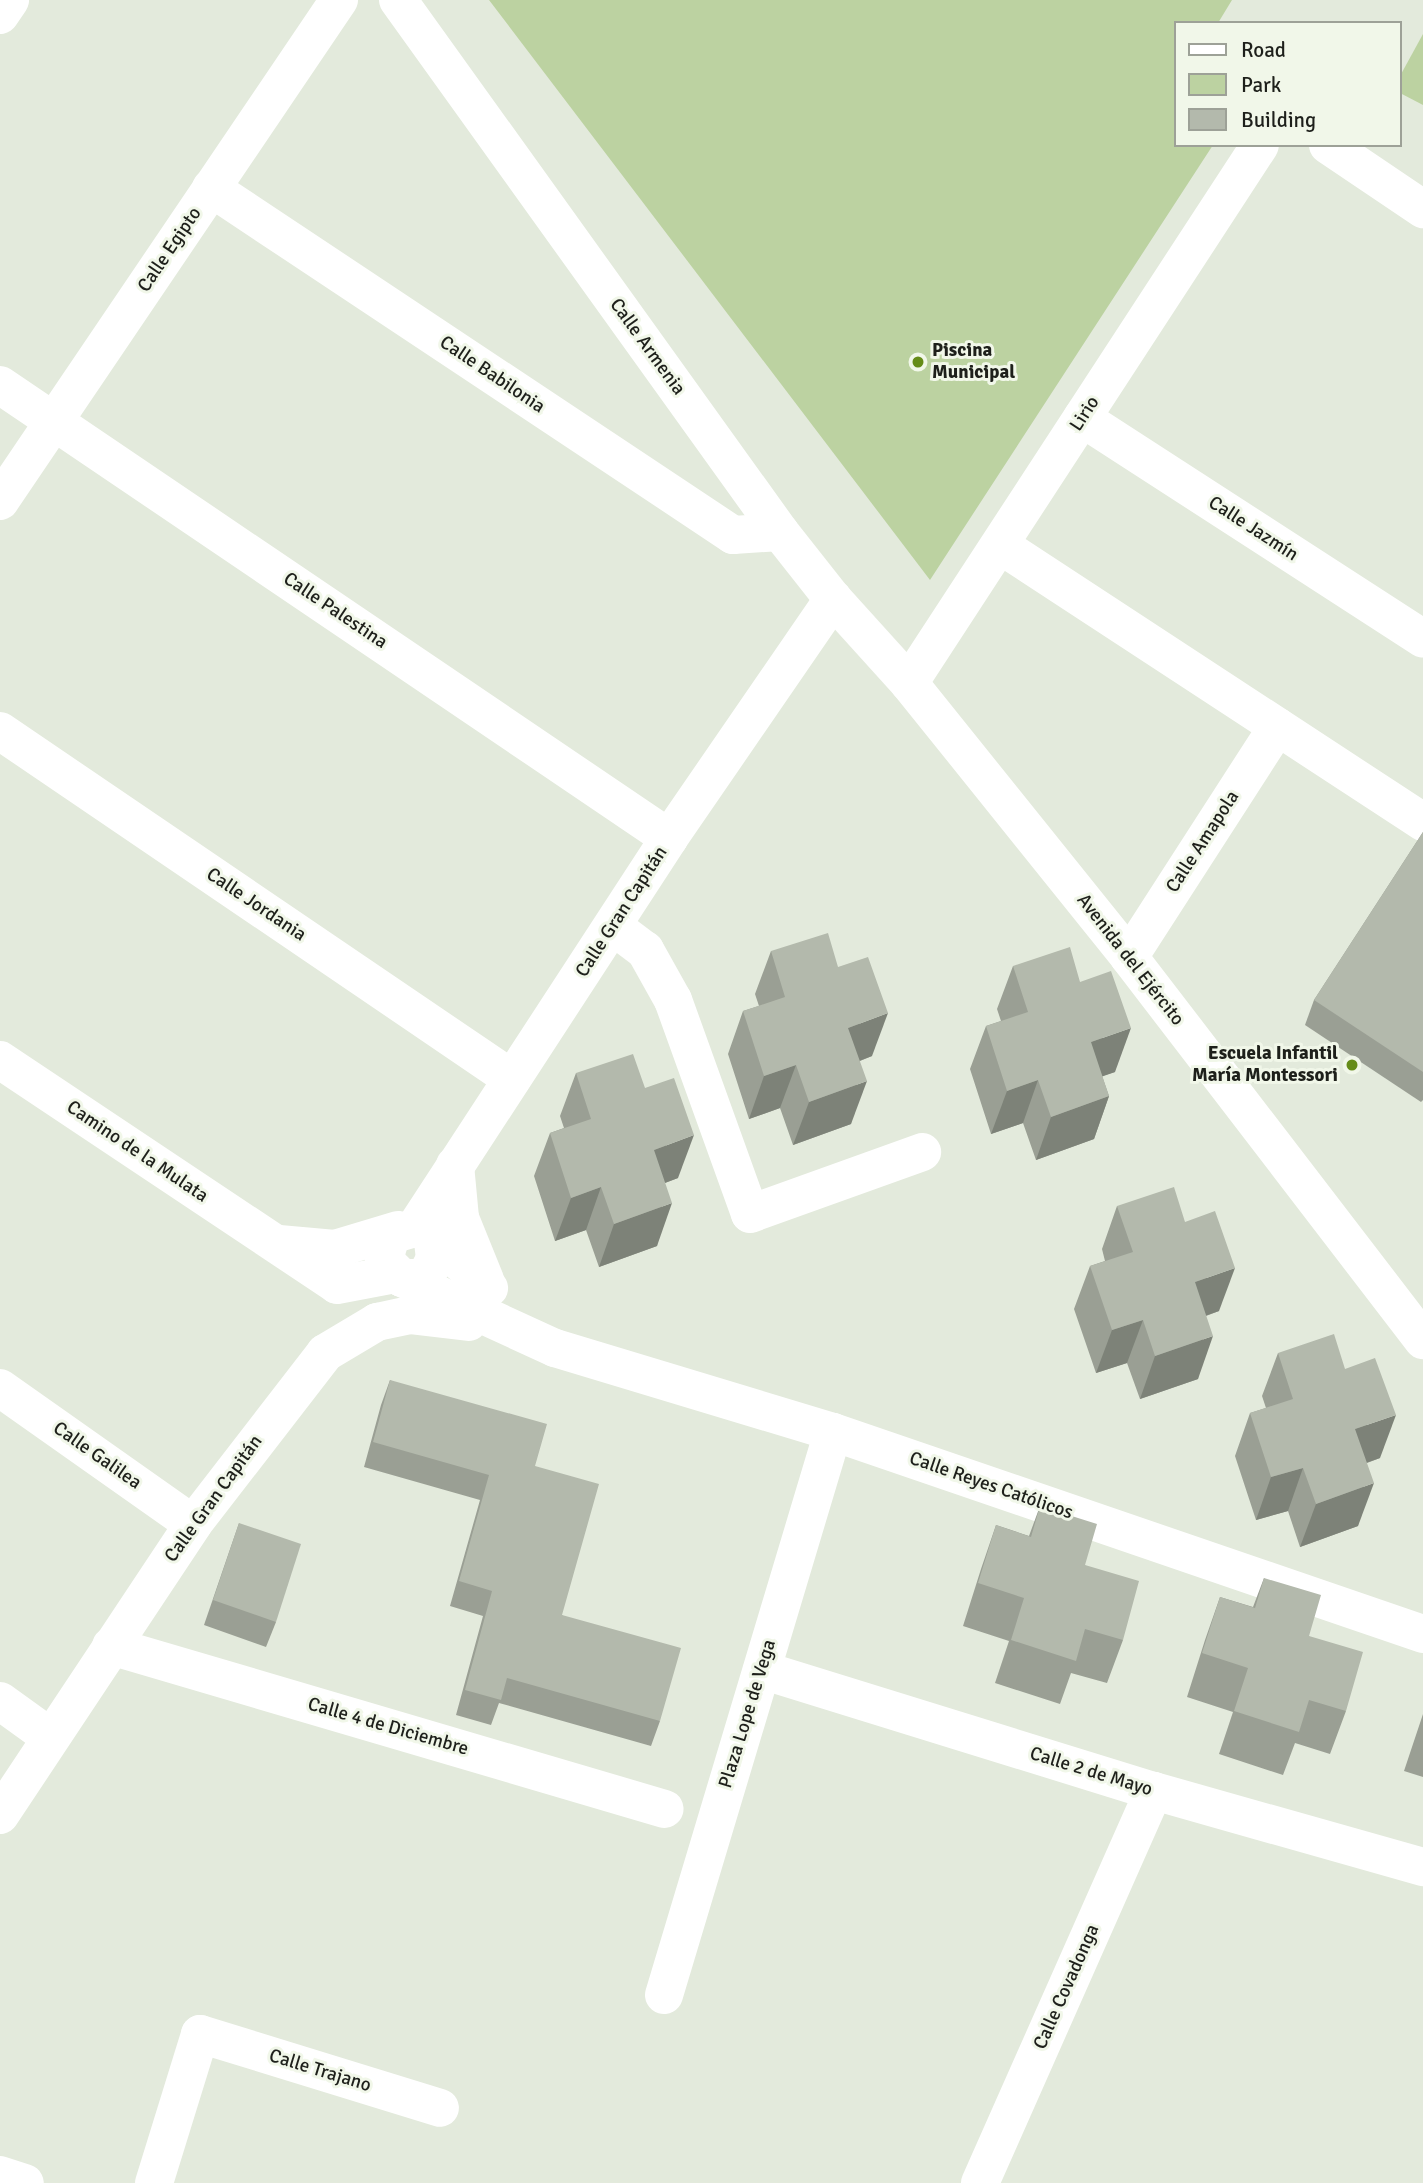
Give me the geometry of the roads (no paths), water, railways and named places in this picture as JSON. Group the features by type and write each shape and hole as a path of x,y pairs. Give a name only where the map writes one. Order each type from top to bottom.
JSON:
{"street":[{"path":"0,15 10,0"},
{"name":"Calle Egipto","path":"0,501 339,0"},
{"name":"Calle Armenia","path":"398,0 780,532 833,599 909,683"},
{"name":"Lirio","path":"909,683 1259,147"},
{"path":"1331,147 1423,209"},
{"name":"Calle Babilonia","path":"211,188 733,535 780,532"},
{"name":"Calle Palestina","path":"0,385 669,838"},
{"name":"Calle Jazmín","path":"1082,418 1423,639"},
{"path":"1000,545 1423,822"},
{"name":"Calle Gran Capitán","path":"377,1322 412,1259 455,1165 614,927 669,838 833,599"},
{"name":"Avenida del Ejército","path":"909,683 1129,957 1423,1340"},
{"name":"Calle Amapola","path":"1129,957 1277,727"},
{"name":"Calle Jordania","path":"0,731 512,1079"},
{"path":"614,927 645,950 673,1000 750,1214 922,1152"},
{"name":"Camino de la Mulata","path":"0,1060 337,1285 412,1259"},
{"name":"Calle Reyes Católicos","path":"455,1165 460,1218 489,1287"},
{"name":"Calle Reyes Católicos","path":"412,1259 489,1287 555,1348"},
{"name":"Calle Reyes Católicos","path":"412,1259 513,1329 555,1348 833,1432 1423,1634"},
{"name":"Calle Gran Capitán","path":"0,1815 193,1524 325,1353 377,1322 409,1315 513,1329"},
{"name":"Calle Galilea","path":"0,1388 193,1524"},
{"name":"Plaza Lope de Vega","path":"664,1996 833,1432"},
{"name":"Calle 4 de Diciembre","path":"111,1646 665,1809"},
{"name":"Calle 2 de Mayo","path":"762,1670 1154,1791 1423,1867"},
{"path":"0,1701 50,1737"},
{"name":"Calle Covadonga","path":"980,2183 1154,1791"},
{"name":"Calle Trajano","path":"154,2183 200,2034 440,2108"},
{"path":"0,2175 25,2183"}],"place":[{"name":"Piscina Municipal","path":"918,362"},
{"name":"Escuela Infantil María Montessori","path":"1352,1065"}]}
